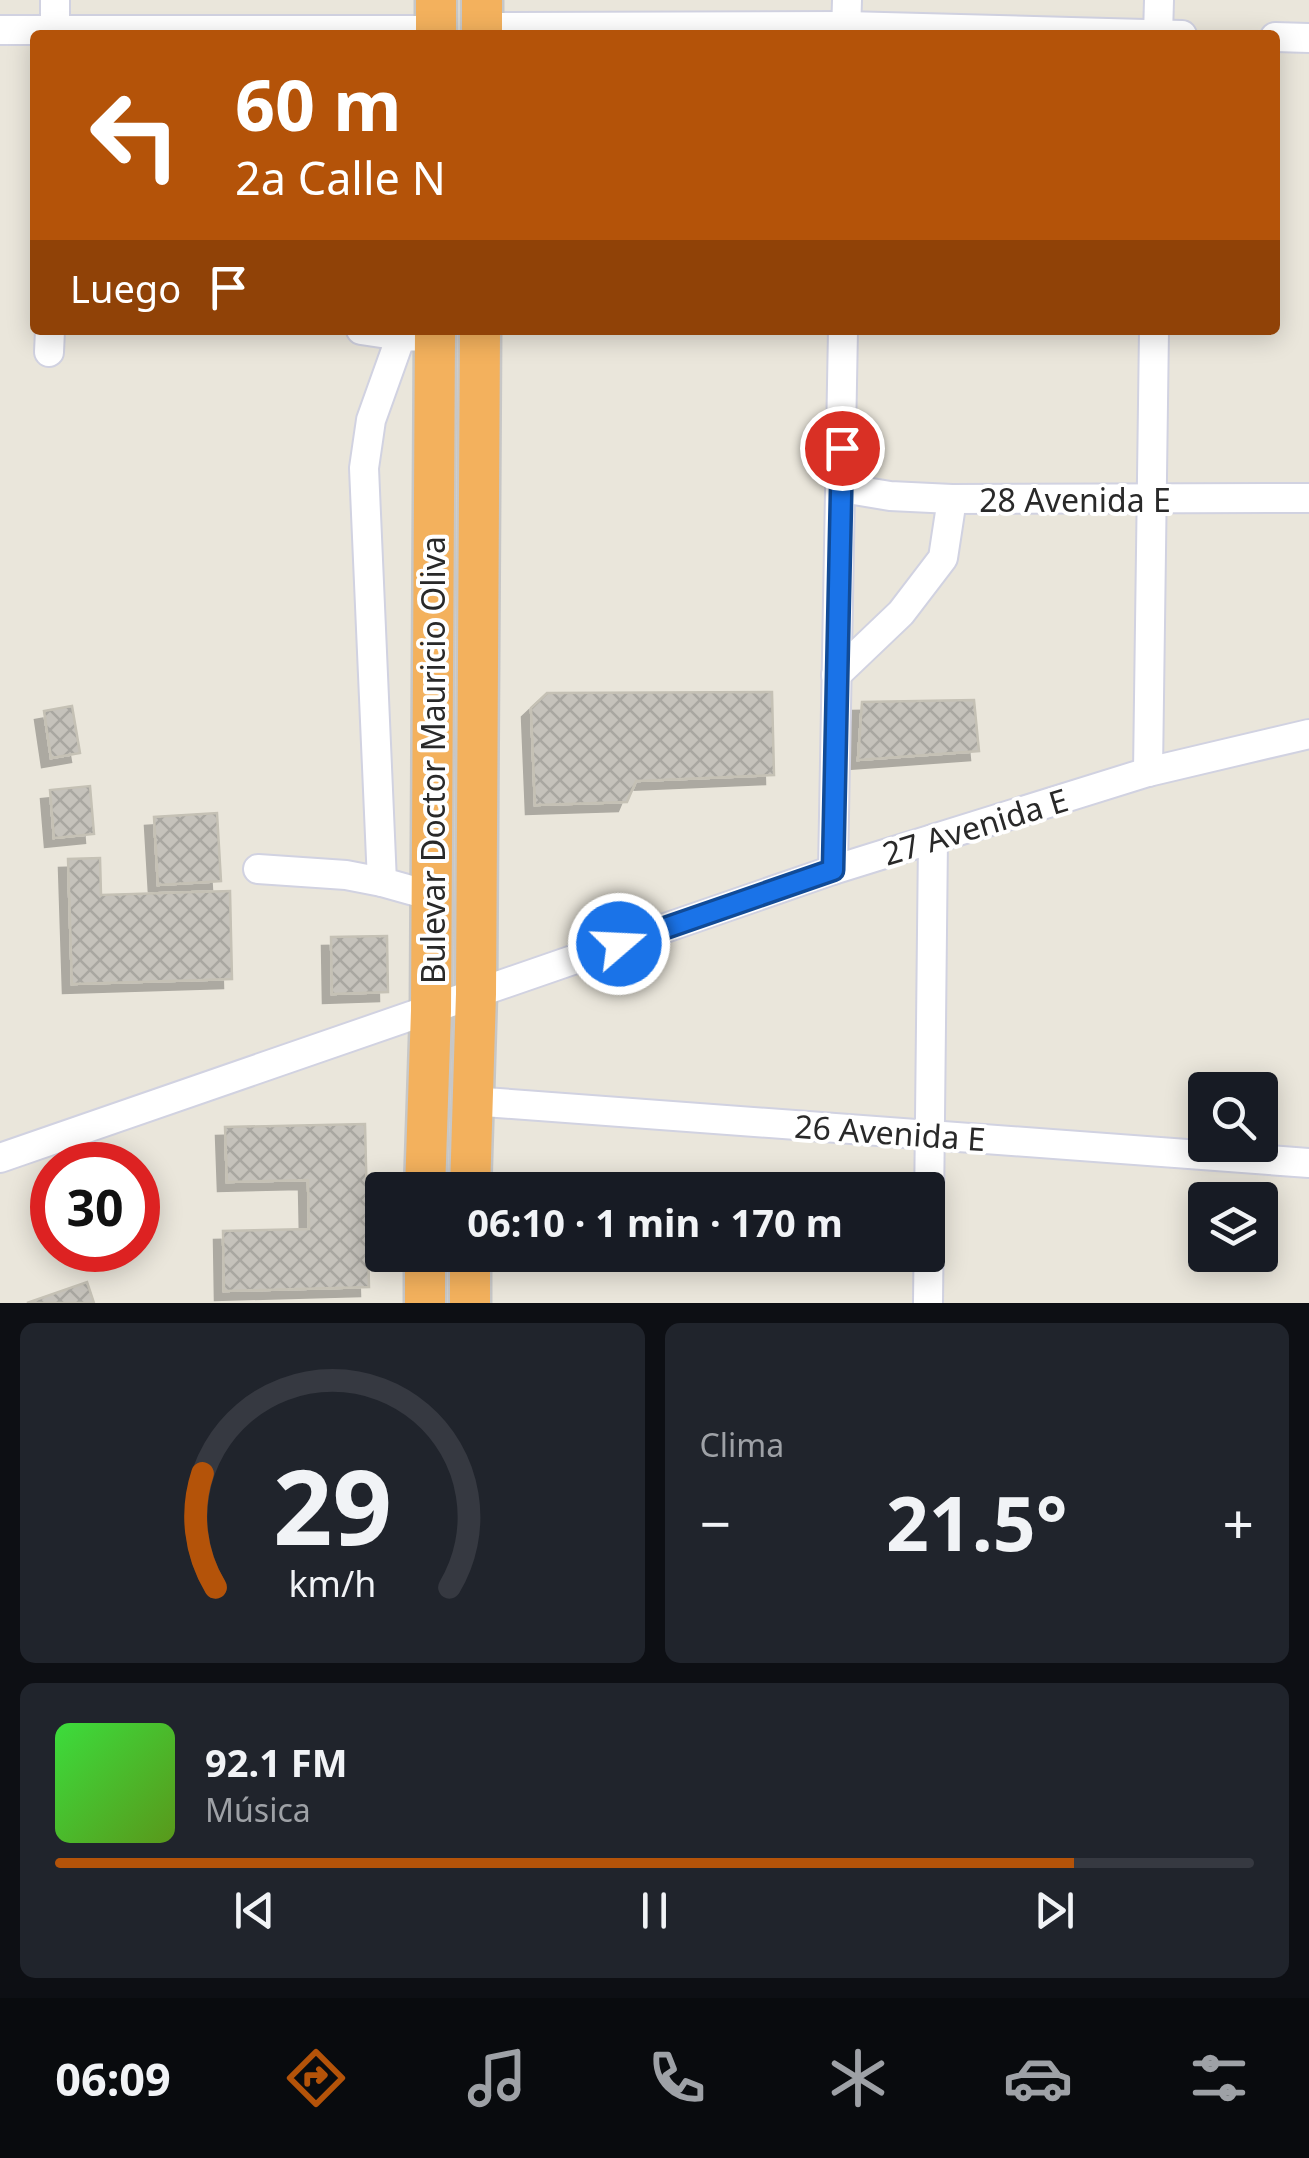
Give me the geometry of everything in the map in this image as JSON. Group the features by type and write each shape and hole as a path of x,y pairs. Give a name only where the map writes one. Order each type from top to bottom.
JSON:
{"highway":[{"name":"Bulevar Doctor Mauricio Oliva","path":"424,335 432,896 426,1172"},
{"name":"Bulevar Doctor Mauricio Oliva","path":"470,1172 476,994 480,335"},
{"path":"425,1272 425,1303"},
{"path":"470,1272 470,1303"}],"street":[{"path":"55,0 55,30"},
{"path":"1158,30 1159,0"},
{"path":"482,21 846,21 1047,30"},
{"path":"159,30 436,22"},
{"path":"0,30 30,32"},
{"path":"1280,37 1309,38"},
{"path":"382,882 364,468 371,420 423,335"},
{"path":"833,870 844,335"},
{"path":"1148,772 1154,335"},
{"name":"28 Avenida E","path":"842,488 890,496 952,498 1309,498"},
{"path":"836,675 901,613 943,558 952,498"},
{"name":"27 Avenida E","path":"0,1158 833,870 1148,772 1309,734"},
{"path":"928,1303 933,839"},
{"path":"258,870 346,876 432,896"},
{"name":"26 Avenida E","path":"471,1101 1309,1163"}],"building":[{"path":"772,692 774,775 636,781 627,802 535,805 531,708 547,693"},
{"path":"974,700 979,751 858,760 862,702"},
{"path":"72,706 80,753 51,758 44,711"},
{"path":"90,786 94,834 54,838 50,790"},
{"path":"217,813 221,881 158,885 154,817"},
{"path":"100,858 101,895 230,891 232,979 72,984 68,859"},
{"path":"387,936 388,992 332,994 331,937"},
{"path":"365,1124 365,1272 369,1272 369,1287 224,1291 223,1231 309,1229 308,1180 227,1182 225,1127"},
{"path":"87,1282 94,1303 27,1303"}],"route":[{"path":"619,944 833,870 842,448"}]}
